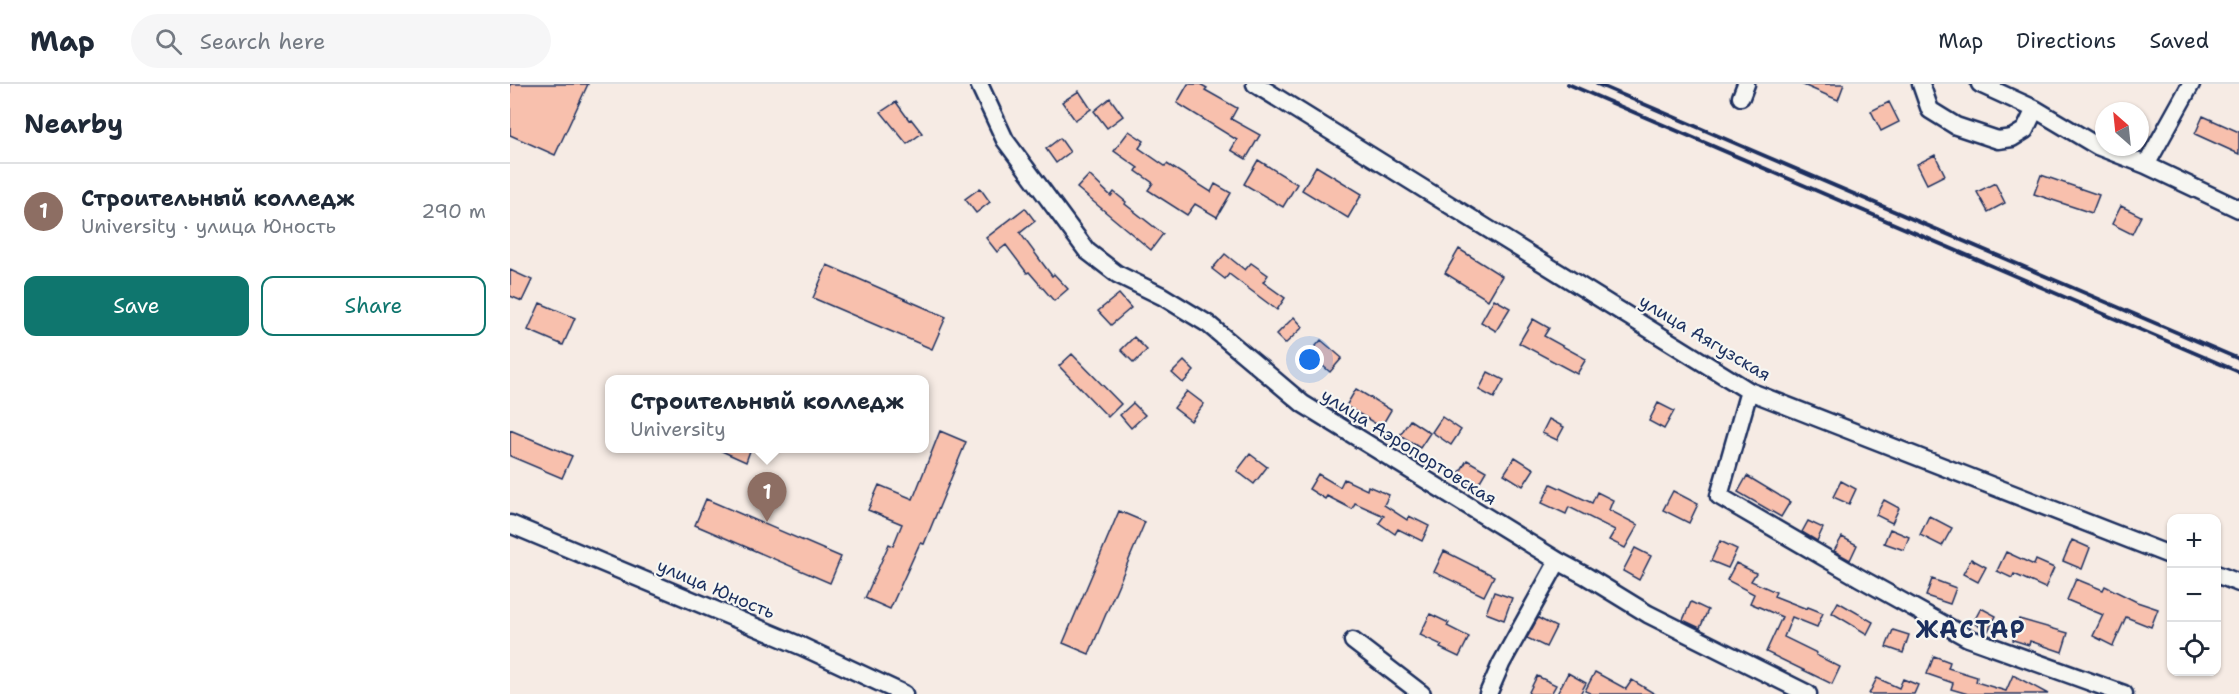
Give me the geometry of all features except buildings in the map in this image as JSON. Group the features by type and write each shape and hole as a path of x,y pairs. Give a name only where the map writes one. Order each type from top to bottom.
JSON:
{"street":[{"name":"улица Аэропортовская","path":"979,84 1005,140 1086,251 1117,274 1162,296 1208,324 1303,404 1558,561 1648,614 1808,694"},
{"name":"улица Аягузская","path":"1255,84 1749,391 2167,554"},
{"path":"1921,84 1930,110 1956,126 1998,140 2012,138 2025,130 2035,109"},
{"path":"1980,84 2035,109 2097,147 2146,165 2239,209"},
{"path":"2146,165 2191,84"},
{"path":"1749,391 1719,496 1968,638 2124,694"},
{"name":"улица Юность","path":"510,524 801,646 904,694"},
{"path":"1488,694 1501,664 1558,561"},
{"path":"2221,576 2239,583"},
{"path":"1353,641 1422,694"}],"railway":[{"path":"1568,84 2239,372"},
{"path":"1597,84 2239,359"}],"place":[{"name":"Строительный колледж","path":"767,522"}],"district":[{"name":"ЖАСТАР","path":"1971,630"}]}
